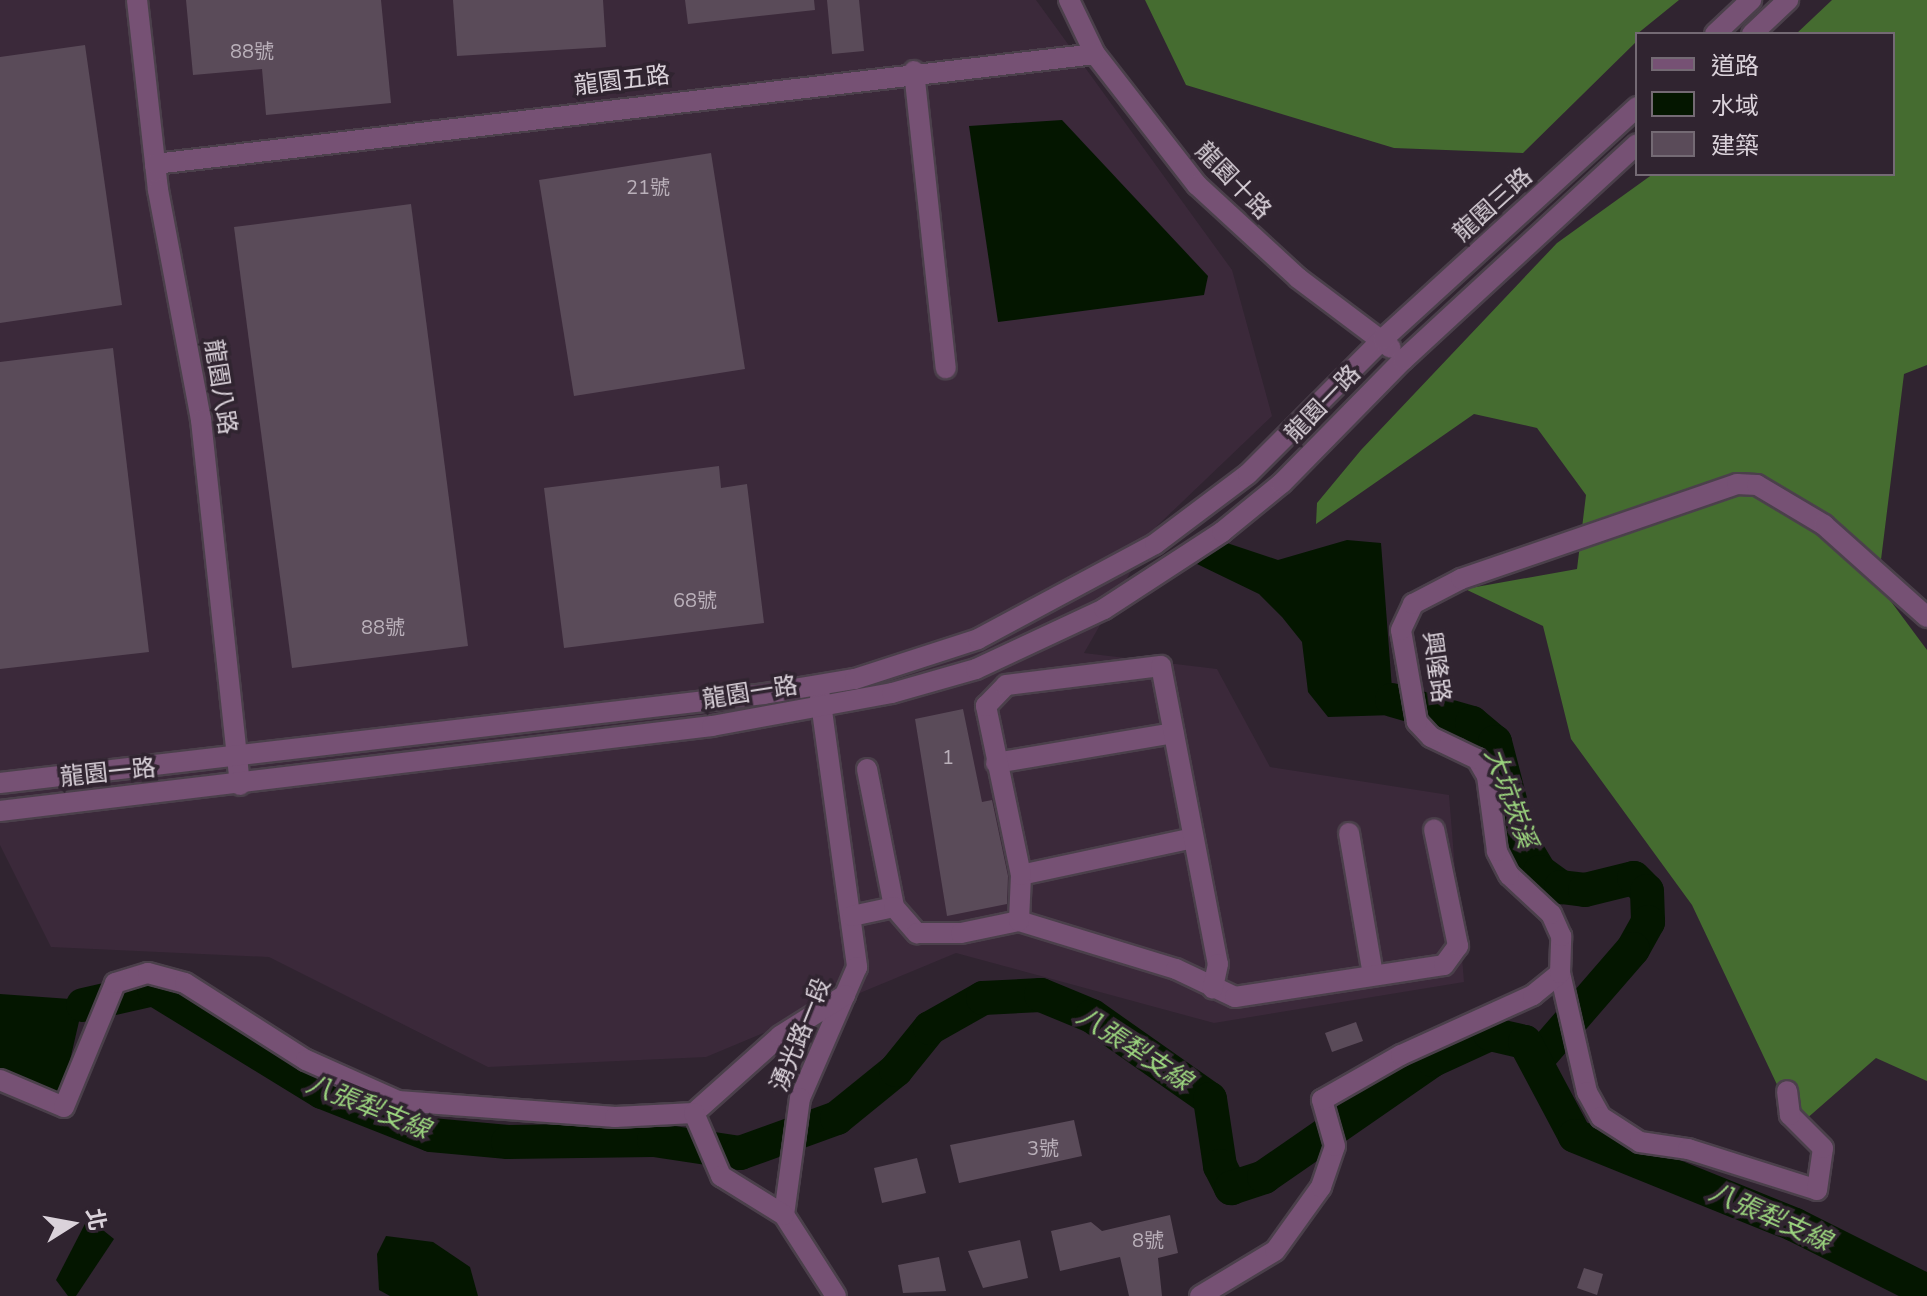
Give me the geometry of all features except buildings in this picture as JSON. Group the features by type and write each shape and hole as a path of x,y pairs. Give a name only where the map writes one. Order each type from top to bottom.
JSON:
{"street":[{"name":"龍園八路","path":"137,0 155,164 201,420 240,785"},
{"name":"龍園十路","path":"1069,0 1095,54 1147,128 1207,195 1298,278 1383,339 1403,360"},
{"path":"1717,32 1751,0"},
{"path":"1754,32 1788,0"},
{"name":"龍園五路","path":"155,164 914,71 1095,54"},
{"path":"914,71 946,368"},
{"name":"龍園三路","path":"1383,339 1635,109"},
{"path":"1403,360 1635,146"},
{"name":"龍園一路","path":"0,783 819,685 978,639 1155,544 1248,474 1383,339"},
{"name":"龍園一路","path":"0,811 240,785 821,708 976,669 1139,588 1282,483 1403,360"},
{"name":"興隆路","path":"1787,1091 1790,1115 1823,1148 1817,1190 1688,1149 1640,1142 1601,1117 1563,1005 1561,936 1551,914 1509,875 1497,851 1487,776 1477,759 1431,737 1417,722 1401,630 1413,604 1461,579 1737,484 1757,485 1824,525 1927,617"},
{"path":"1019,921 1021,875 986,706 1006,685 1161,666 1218,964 1213,988"},
{"name":"湧光路一段","path":"784,1215 786,1172 800,1098 857,967 819,685"},
{"path":"996,763 1173,733"},
{"path":"867,769 894,907 917,933 961,933 1019,921 1176,969 1235,997 1444,965 1458,946 1434,829"},
{"path":"1349,833 1373,975"},
{"path":"1021,875 1193,838"},
{"path":"852,916 894,907"},
{"path":"0,1080 64,1107 75,1092 95,1021 115,983 148,973 185,983 306,1060 398,1101 615,1117 694,1113 780,1036 845,995"},
{"path":"1200,1296 1275,1251 1321,1187 1335,1146 1322,1100 1401,1055 1533,995 1560,973"},
{"path":"694,1113 721,1176 784,1215 836,1296"}],"shaded area":[{"path":"0,0 1036,0 1232,270 1272,416 1157,526 1084,653 1217,669 1270,767 1449,795 1464,982 1214,1023 956,953 706,1057 488,1067 269,957 51,947 0,845"}],"green space":[{"path":"1145,0 1679,0 1639,32 1635,32 1635,43 1523,153 1394,148 1186,85"},
{"path":"1832,0 1927,0 1927,365 1904,374 1878,584 1927,650 1927,1081 1876,1058 1797,1127 1692,905 1571,739 1543,626 1465,589 1577,569 1586,495 1537,428 1474,414 1316,524 1317,503 1361,450 1557,243 1650,176 1895,176 1895,32 1798,32"}],"water":[{"path":"1062,120 1208,276 1204,295 998,322 969,126"},
{"path":"1347,540 1381,543 1394,715 1328,717 1308,692 1302,642 1282,617 1259,594 1197,564 1224,542 1278,560"},
{"path":"0,994 84,1000 61,1099 0,1070"},
{"path":"88,1218 114,1239 76,1296 68,1296 56,1280"},
{"path":"386,1236 433,1242 470,1267 478,1296 390,1296 379,1290 377,1254"}],"waterway":[{"name":"大坑崁溪","path":"1392,700 1472,723 1495,742 1520,839 1540,872 1561,887 1585,890 1634,878 1647,891 1648,922 1633,949 1536,1061"},
{"name":"八張犁支線","path":"83,1005 154,989 322,1092 431,1135 508,1142 654,1140 740,1153 837,1118 896,1070 930,1028 983,998 1041,995 1092,1016 1210,1099 1220,1166 1231,1188 1264,1177 1433,1060 1490,1034 1525,1042 1575,1136 1795,1225 1927,1291"}]}
